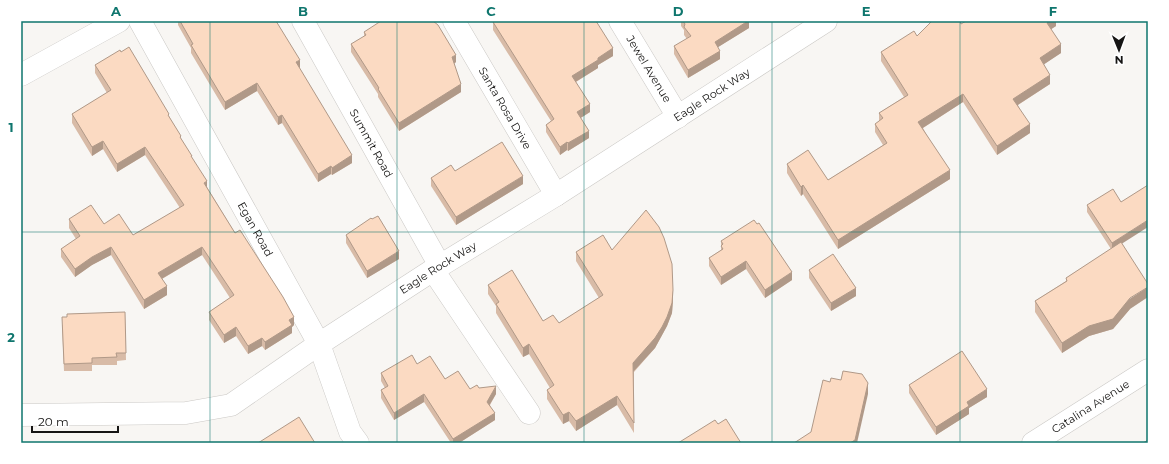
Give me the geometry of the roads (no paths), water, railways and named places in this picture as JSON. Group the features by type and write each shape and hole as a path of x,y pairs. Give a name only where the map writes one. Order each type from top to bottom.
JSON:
{"street":[{"path":"21,75 119,21"},
{"name":"Egan Road","path":"140,21 319,344 350,432 358,443"},
{"name":"Summit Road","path":"303,21 436,268 529,412"},
{"name":"Santa Rosa Drive","path":"454,21 556,195"},
{"name":"Jewel Avenue","path":"620,21 678,117"},
{"name":"Eagle Rock Way","path":"21,415 186,413 231,405 319,344 436,268 556,195 678,117 799,28 826,21"},
{"name":"Catalina Avenue","path":"1033,443 1148,370"}]}
